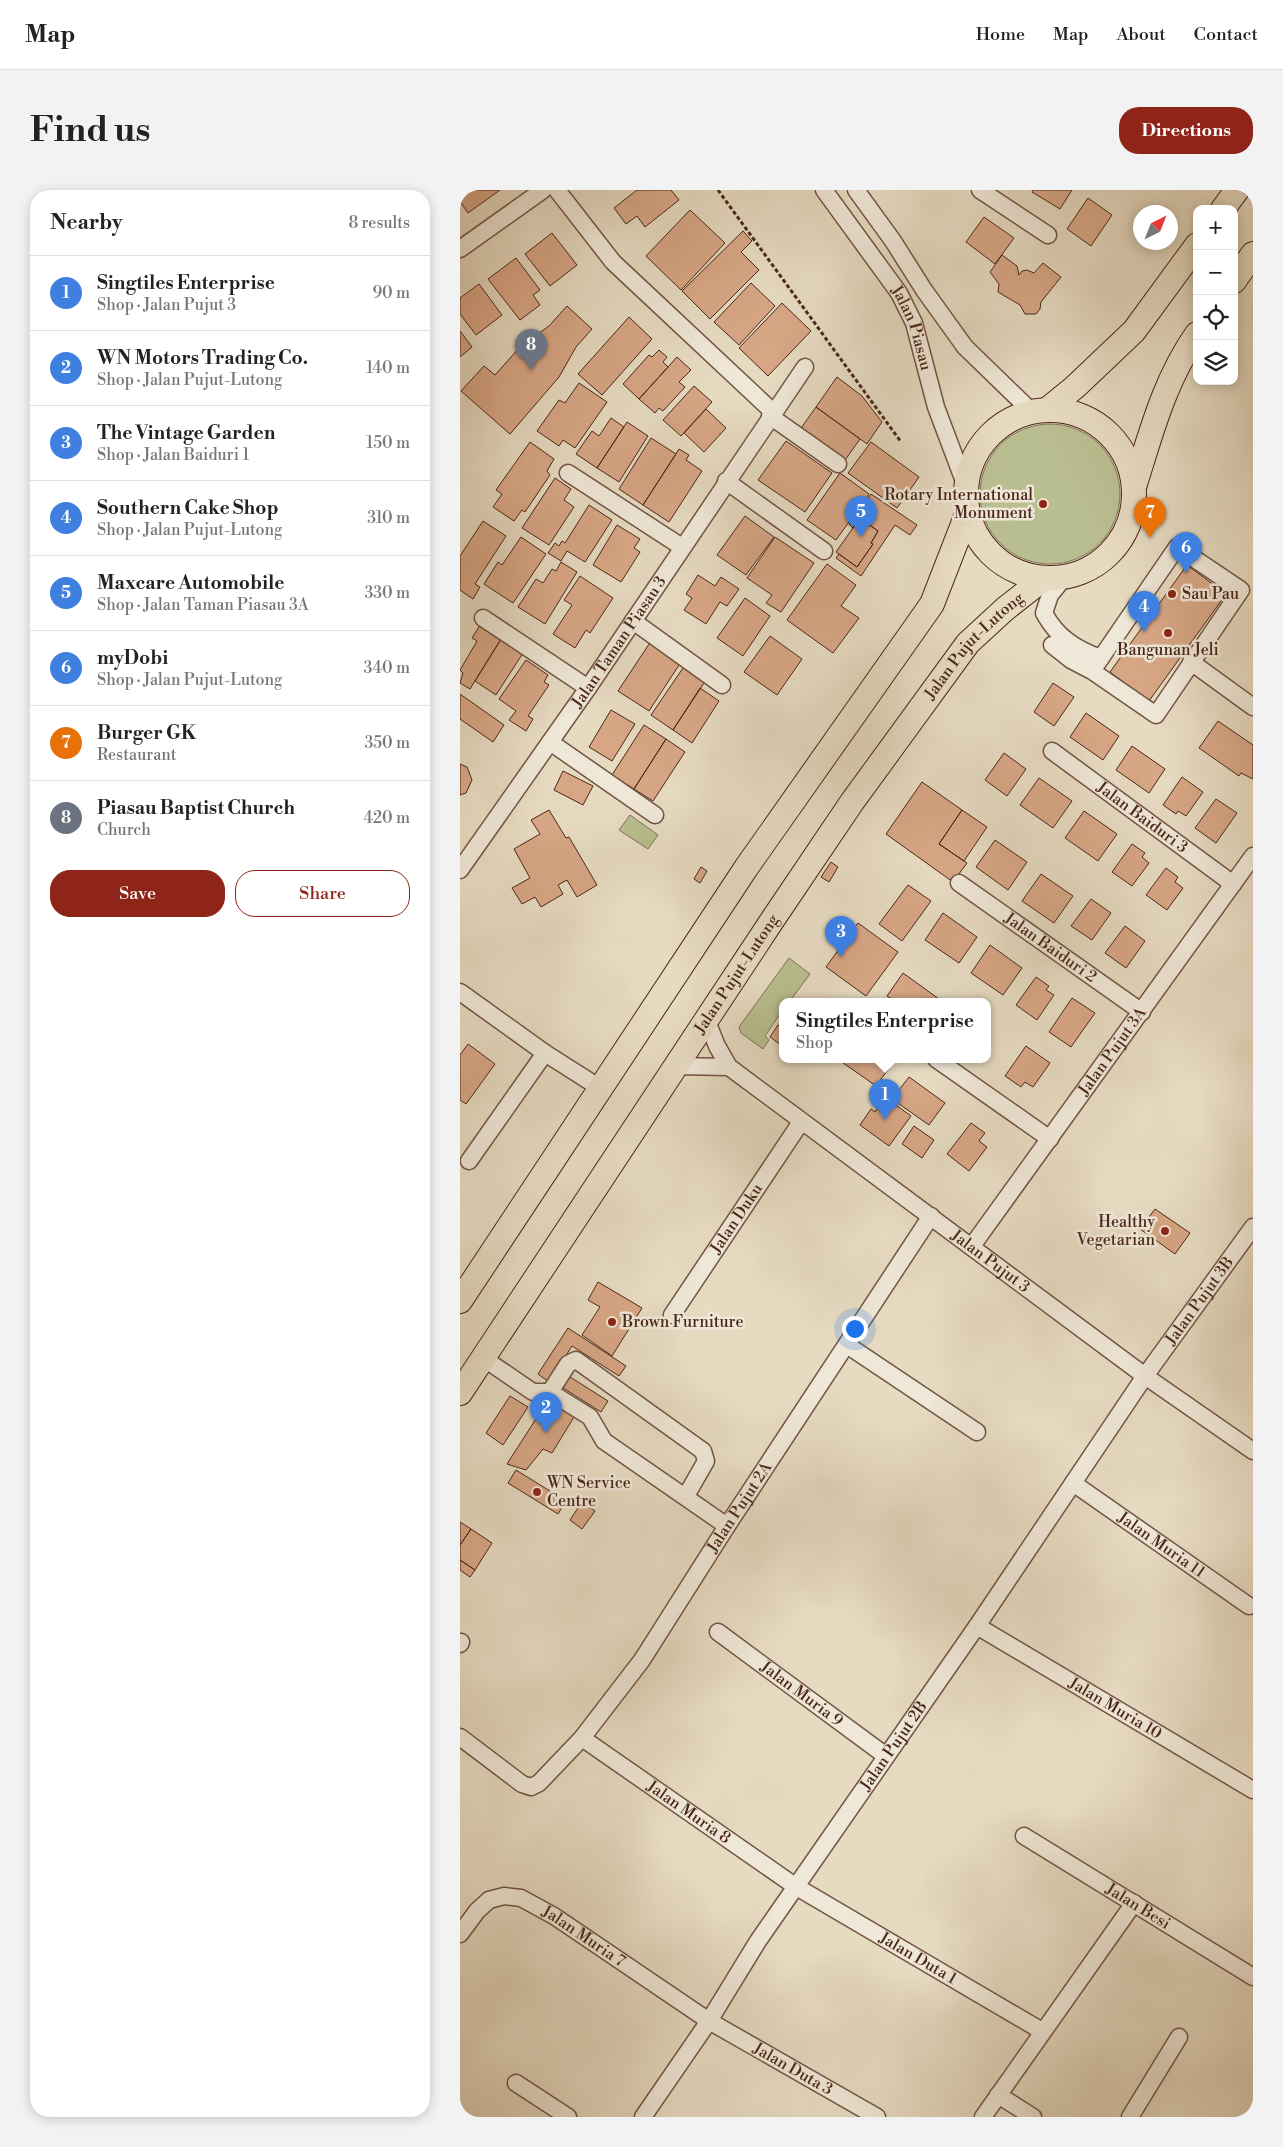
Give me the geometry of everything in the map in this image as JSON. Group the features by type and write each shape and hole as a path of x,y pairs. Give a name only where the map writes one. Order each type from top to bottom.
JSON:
{"highway":[{"path":"1226,205 1237,190"},
{"path":"1193,250 1134,331 1082,381 1040,410 999,425 976,451 965,484 967,514 978,539 995,559 1017,572 1053,579 1087,571 1109,556 1125,536 1134,511 1135,484 1160,405 1185,350 1193,339"},
{"path":"1238,275 1253,254"},
{"path":"1040,410 1079,414 1106,430 1125,454 1135,484"},
{"path":"460,1301 746,868 932,604 967,514"},
{"name":"Jalan Pujut-Lutong","path":"460,1393 706,1019 852,802 968,643 1005,609 1053,579"}],"street":[{"path":"460,249 542,190"},
{"path":"556,190 613,262 772,414 838,464"},
{"name":"Jalan Piasau","path":"824,190 893,284 914,323 936,407 965,484"},
{"name":"Jalan Piasau","path":"856,190 965,347 1040,410"},
{"path":"980,190 1048,235"},
{"name":"Jalan Taman Piasau 3","path":"460,870 588,688 726,481 805,367"},
{"path":"568,473 682,547"},
{"path":"726,481 824,551"},
{"path":"1053,579 1044,613 1052,628 1156,715 1241,590 1177,547 1097,665"},
{"path":"483,618 588,688"},
{"path":"632,621 722,684"},
{"path":"1052,645 1071,660 1097,665"},
{"path":"1191,662 1253,707"},
{"path":"550,742 655,815"},
{"name":"Jalan Baiduri 3","path":"1052,751 1234,884"},
{"name":"Jalan Pujut 3A","path":"972,1246 1253,856"},
{"name":"Jalan Baiduri 2","path":"959,883 1142,1012"},
{"path":"460,992 545,1053 600,1088"},
{"name":"Jalan Pujut 3","path":"706,1019 717,1046 729,1067 1145,1376 1253,1451"},
{"path":"469,1161 545,1053"},
{"path":"942,1063 1050,1139"},
{"path":"675,1066 729,1067"},
{"name":"Jalan Duku","path":"672,1315 801,1122"},
{"name":"Jalan Pujut 2A","path":"460,1737 522,1784 531,1787 539,1783 582,1738 647,1652 727,1526 932,1216"},
{"name":"Jalan Pujut 3B","path":"1145,1376 1253,1227"},
{"path":"847,1345 978,1432"},
{"path":"483,1358 533,1392 550,1392 590,1417 604,1441 727,1526"},
{"path":"550,1392 568,1364 576,1360 703,1451 706,1461 686,1496"},
{"name":"Jalan Pujut 2B","path":"643,2117 709,2021 758,1941 795,1886 978,1626 1145,1376"},
{"name":"Jalan Muria 11","path":"1073,1483 1249,1606"},
{"name":"Jalan Muria 10","path":"978,1626 1253,1790"},
{"name":"Jalan Muria 9","path":"718,1632 886,1756"},
{"name":"Jalan Muria 8","path":"582,1738 795,1886"},
{"name":"Jalan Besi","path":"1024,1836 1253,1977"},
{"name":"Jalan Duta 1","path":"795,1886 1042,2031"},
{"name":"Jalan Muria 7","path":"460,1934 477,1910 489,1900 504,1896 521,1898 554,1916 709,2021"},
{"path":"982,2117 1134,1903"},
{"name":"Jalan Duta 3","path":"709,2021 876,2117"},
{"path":"1130,2117 1179,2037"},
{"path":"516,2083 568,2117"},
{"path":"998,2094 1033,2117"}],"path":[{"path":"718,190 901,442"}],"green space":[{"path":"1050,424 1064,425 1077,429 1100,444 1115,467 1119,480 1119,508 1115,521 1100,544 1077,559 1064,563 1050,564 1036,563 1023,559 1000,544 985,521 981,508 980,494 981,480 985,467 1000,444 1023,429 1036,425"},
{"path":"630,815 658,835 648,849 619,830"},
{"path":"789,958 810,974 792,998 779,998 779,1015 765,1036 769,1040 763,1049 741,1033 739,1027"}],"building":[{"path":"460,190 500,190 468,213 460,204"},
{"path":"637,190 671,190 679,200 645,227 637,216 626,224 614,208"},
{"path":"1033,190 1072,190 1060,209 1032,192"},
{"path":"1088,198 1112,215 1091,246 1067,229"},
{"path":"690,210 725,243 681,290 646,256"},
{"path":"984,217 1014,238 995,264 966,242"},
{"path":"743,231 752,241 741,252 759,270 710,319 682,291"},
{"path":"552,233 577,265 550,286 525,254"},
{"path":"1002,255 1017,266 1019,275 1022,271 1027,270 1034,273 1043,263 1061,277 1041,302 1040,309 1036,314 1025,314 1020,305 998,292 999,284 990,272"},
{"path":"516,258 540,290 533,295 540,305 520,320 488,279"},
{"path":"751,283 775,306 739,345 714,322"},
{"path":"479,284 502,315 476,335 460,314 460,298"},
{"path":"782,303 811,331 768,376 739,348"},
{"path":"567,306 592,329 576,347 559,377 510,434 461,391 484,366 495,375 520,347 549,326"},
{"path":"629,317 652,339 602,395 578,374"},
{"path":"460,331 472,347 460,357"},
{"path":"659,350 667,357 663,362 668,367 639,399 623,384 649,355 652,357"},
{"path":"677,357 691,370 679,382 685,387 663,411 659,408 655,413 639,399"},
{"path":"837,377 862,396 882,422 867,444 816,407"},
{"path":"579,383 607,402 575,448 563,440 559,446 537,431 559,400 565,403"},
{"path":"694,386 712,402 681,436 663,420"},
{"path":"816,407 860,439 843,463 799,431"},
{"path":"706,409 726,428 704,452 684,433"},
{"path":"611,418 624,427 597,468 576,454 592,431 599,436"},
{"path":"627,422 648,436 619,482 597,468"},
{"path":"651,438 676,454 643,505 619,489"},
{"path":"786,441 832,473 805,512 758,480"},
{"path":"530,442 554,459 547,471 550,475 525,512 522,510 514,521 493,507 502,494 496,490"},
{"path":"871,442 919,477 897,508 848,473"},
{"path":"679,449 689,455 686,460 702,471 669,522 643,505"},
{"path":"840,473 869,494 836,540 807,520"},
{"path":"555,478 571,489 564,500 574,507 549,545 522,528"},
{"path":"871,494 917,525 910,535 895,525 861,576 836,558 839,554 857,567 873,544 871,543 878,531 860,518 853,528 849,524"},
{"path":"589,505 612,520 585,562 567,551 561,561 548,553 555,543 559,546 562,541 565,543"},
{"path":"745,516 774,537 746,575 717,555"},
{"path":"860,518 878,531 871,543 873,544 857,567 836,552"},
{"path":"483,521 506,536 475,584 480,587 473,599 460,590 460,556"},
{"path":"617,525 640,539 634,548 640,552 621,582 593,565"},
{"path":"521,537 546,554 513,603 484,584 498,562 502,565"},
{"path":"775,537 814,563 781,612 766,603 772,595 747,578"},
{"path":"561,562 577,572 545,624 518,607 536,579 543,583 552,569 556,571"},
{"path":"827,564 856,585 841,606 859,618 833,653 787,620"},
{"name":"Bangunan Jeli","path":"1187,565 1226,594 1149,701 1110,672"},
{"path":"698,575 715,586 721,577 739,589 727,606 720,602 706,624 684,610 692,598 686,594"},
{"path":"580,576 613,598 590,633 586,630 575,648 553,634 572,605 564,600"},
{"path":"745,598 770,616 743,656 717,638"},
{"path":"480,625 501,639 470,689 460,683 463,673 460,670 477,641 472,638"},
{"path":"770,636 802,659 777,695 744,672"},
{"path":"501,639 523,653 496,695 475,681"},
{"path":"651,641 681,662 649,711 618,691"},
{"path":"526,660 548,675 544,682 549,685 528,716 533,719 526,731 509,720 516,711 499,699"},
{"path":"685,665 706,680 673,730 651,715"},
{"path":"1053,683 1074,697 1054,726 1034,712"},
{"path":"700,688 719,701 692,743 673,730"},
{"path":"460,694 504,725 493,742 460,719"},
{"path":"611,710 635,724 612,761 589,747"},
{"path":"1086,713 1119,736 1103,760 1070,737"},
{"path":"1218,721 1253,745 1253,779 1241,773 1239,776 1199,748"},
{"path":"644,725 666,739 634,789 612,775"},
{"path":"666,739 685,752 653,801 634,789"},
{"path":"1132,746 1165,769 1149,793 1116,770"},
{"path":"1004,753 1026,769 1007,796 985,780"},
{"path":"460,764 467,767 472,780 466,793 460,795"},
{"path":"563,771 593,786 583,805 554,790"},
{"path":"1182,777 1203,792 1186,816 1178,811 1176,814 1163,805"},
{"path":"1039,778 1072,801 1053,828 1020,805"},
{"path":"922,782 962,810 939,844 967,863 953,882 886,834"},
{"path":"1216,799 1237,813 1216,843 1195,828"},
{"path":"549,810 566,838 569,837 597,885 577,897 567,880 558,885 563,894 541,907 535,897 522,904 512,888 530,878 514,849 540,834 531,820"},
{"path":"962,810 987,827 964,861 939,844"},
{"path":"1084,811 1117,834 1098,861 1065,838"},
{"path":"995,840 1027,862 1008,890 976,867"},
{"path":"1132,844 1145,853 1142,857 1149,863 1132,886 1112,872"},
{"path":"831,862 838,867 829,882 821,877"},
{"path":"701,867 707,871 700,883 694,879"},
{"path":"1166,868 1178,877 1175,882 1183,888 1167,910 1146,895"},
{"path":"1041,874 1073,896 1054,923 1022,901"},
{"path":"908,885 931,901 902,941 879,924"},
{"path":"1091,899 1111,913 1092,940 1071,926"},
{"path":"943,913 977,937 959,963 925,940"},
{"path":"858,923 898,952 866,996 826,967"},
{"path":"1125,926 1145,941 1126,968 1105,953"},
{"path":"990,945 1022,968 1003,995 971,973"},
{"path":"903,973 938,998 890,998 887,996"},
{"path":"1036,977 1049,986 1046,990 1054,995 1037,1020 1016,1005"},
{"path":"1072,998 1095,1013 1071,1047 1049,1032"},
{"path":"778,1025 779,1044 770,1037"},
{"path":"468,1044 495,1064 466,1104 460,1100 460,1055"},
{"path":"1026,1046 1050,1063 1033,1087 1025,1082 1021,1087 1005,1076"},
{"path":"843,1063 891,1063 892,1064 876,1086"},
{"path":"909,1077 945,1103 929,1125 892,1099"},
{"path":"885,1097 911,1116 889,1146 860,1125 871,1109 875,1112"},
{"path":"971,1123 985,1133 979,1141 987,1147 969,1171 947,1154"},
{"path":"914,1126 934,1140 922,1158 902,1144"},
{"name":"Healthy Vegetarian","path":"1155,1209 1190,1233 1175,1254 1140,1229"},
{"name":"Brown Furniture","path":"598,1282 642,1308 612,1356 582,1335 600,1307 588,1300"},
{"path":"568,1328 626,1366 619,1376 572,1346 549,1382 538,1374"},
{"path":"567,1375 608,1401 601,1412 560,1386"},
{"path":"510,1396 528,1407 503,1445 486,1433"},
{"path":"548,1400 574,1417 552,1453 543,1449 526,1470 507,1464"},
{"name":"WN Service Centre","path":"516,1470 566,1501 558,1514 508,1483"},
{"path":"582,1502 595,1511 582,1529 570,1520"},
{"path":"460,1522 471,1529 460,1545"},
{"path":"471,1529 492,1543 475,1570 460,1560 460,1545"},
{"path":"460,1560 475,1570 470,1577 460,1570"}],"place":[{"name":"Piasau Baptist Church","path":"531,370"},
{"name":"Rotary International Monument","path":"1043,504"},
{"name":"Maxcare Automobile","path":"861,537"},
{"name":"Burger GK","path":"1150,538"},
{"name":"myDobi","path":"1186,573"},
{"name":"Sau Pau","path":"1172,594"},
{"name":"Southern Cake Shop","path":"1144,632"},
{"name":"Bangunan Jeli","path":"1168,633"},
{"name":"The Vintage Garden","path":"841,957"},
{"name":"Singtiles Enterprise","path":"885,1120"},
{"name":"Healthy Vegetarian","path":"1165,1231"},
{"name":"Brown Furniture","path":"612,1322"},
{"name":"WN Motors Trading Co.","path":"546,1433"},
{"name":"WN Service Centre","path":"537,1492"}]}
